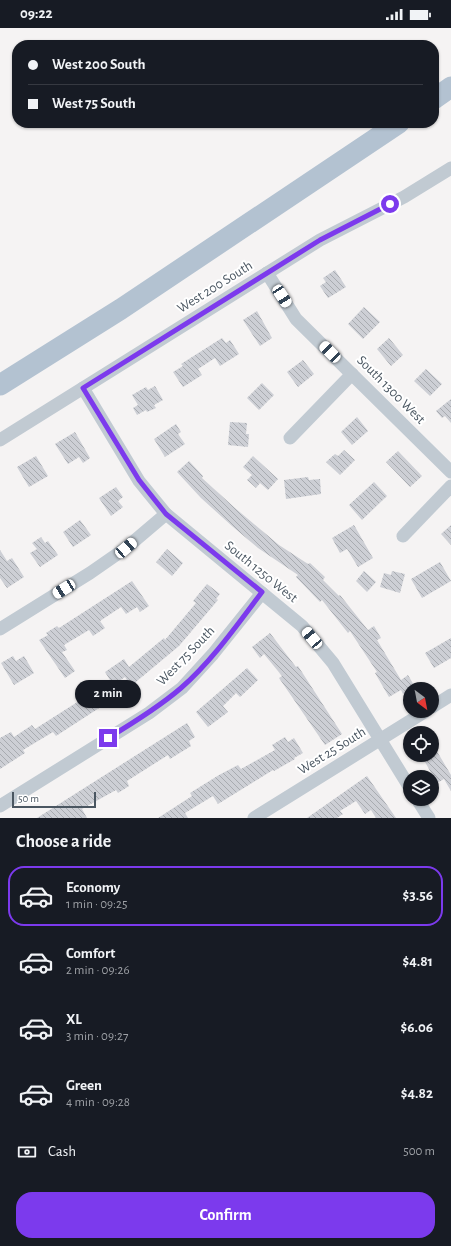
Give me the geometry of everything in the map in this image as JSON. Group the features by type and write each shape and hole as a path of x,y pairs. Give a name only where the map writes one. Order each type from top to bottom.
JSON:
{"main road":[{"path":"439,96 451,88"},
{"path":"0,385 122,309 392,128"}],"street":[{"name":"West 200 South","path":"0,440 320,240 404,197 451,168"},
{"name":"South 1300 West","path":"267,273 296,319 451,472"},
{"path":"290,438 352,374"},
{"name":"South 1250 West","path":"83,388 139,480 166,514 302,626 332,663 403,777"},
{"path":"403,536 451,486"},
{"path":"0,629 90,573 126,548 166,514"},
{"name":"West 75 South","path":"0,806 149,713 182,688 213,654 262,592"},
{"path":"439,703 451,695"},
{"name":"West 25 South","path":"260,817 415,718"},
{"path":"421,806 429,818"}],"building":[{"path":"335,270 346,287 328,298 320,286 326,282 323,278"},
{"path":"364,307 380,322 363,339 348,324"},
{"path":"257,311 272,338 260,346 243,320"},
{"path":"222,338 226,343 230,340 239,354 220,366 215,358 198,369 202,375 183,387 173,372 183,366 181,364"},
{"path":"389,338 403,355 391,366 377,349"},
{"path":"303,360 314,374 298,387 287,372"},
{"path":"426,369 442,384 430,396 414,381"},
{"path":"262,383 274,395 259,410 247,398"},
{"path":"155,386 163,400 154,405 156,408 147,412 146,410 137,415 133,408 138,405 132,395 146,387 148,390"},
{"path":"451,399 451,423 445,416 442,418 436,411"},
{"path":"357,417 368,431 352,445 341,432"},
{"path":"230,422 247,423 246,434 249,434 248,447 228,445"},
{"path":"176,424 181,432 178,434 185,444 165,457 154,439"},
{"path":"75,432 90,458 83,463 79,457 68,464 55,444"},
{"path":"344,450 355,460 340,475 326,462 335,454 338,456"},
{"path":"398,451 422,476 410,487 386,462"},
{"path":"36,456 48,476 29,487 17,467"},
{"path":"253,456 278,479 268,490 260,483 256,488 247,480 252,475 243,467"},
{"path":"189,461 203,476 202,478 235,508 279,545 308,564 310,563 325,577 323,580 339,596 340,595 368,630 374,626 381,638 377,640 401,680 408,675 412,682 403,682 403,694 401,690 389,697 375,673 377,672 350,631 348,633 322,600 320,602 296,577 298,575 258,548 232,526 201,498 177,472"},
{"path":"308,477 309,480 320,479 321,494 286,499 284,480"},
{"path":"374,482 387,496 362,520 349,505"},
{"path":"116,487 123,497 118,501 123,507 111,516 99,498"},
{"path":"80,520 91,535 73,547 63,532"},
{"path":"354,525 373,558 358,567 347,549 340,553 332,538"},
{"path":"451,525 451,545 441,534"},
{"path":"41,537 45,543 48,541 58,555 40,567 30,553 37,549 32,543"},
{"path":"167,549 183,563 172,576 156,562"},
{"path":"0,550 7,561 12,558 24,577 7,588 0,578"},
{"path":"440,562 451,581 422,598 411,579"},
{"path":"364,571 376,582 367,592 356,581"},
{"path":"392,571 405,574 400,593 380,587 384,573 391,575"},
{"path":"132,581 149,606 140,612 137,607 126,614 121,607 100,621 105,628 93,636 89,630 64,645 67,650 62,652 75,671 65,678 39,640 48,635 46,633 57,626 59,628"},
{"path":"207,584 220,594 216,599 218,600 179,646 131,686 125,677 113,685 105,672 124,659 129,667 164,638 165,640 196,603 193,601"},
{"path":"270,633 296,667 298,666 342,734 325,745 279,678 282,676 264,654 260,658 252,647"},
{"path":"451,638 451,658 434,668 425,653"},
{"path":"13,656 16,661 24,656 34,673 14,685 1,663"},
{"path":"247,668 258,680 240,697 236,693 223,706 228,712 208,727 196,712"},
{"path":"104,686 113,699 56,736 53,732 23,750 25,753 0,769 0,738 11,732 14,737 32,725 35,729 79,701 77,697 87,690 90,695"},
{"path":"187,723 195,737 189,741 191,746 170,759 168,755 127,781 129,786 118,793 116,790 82,809 87,818 37,818"},
{"path":"285,737 288,742 294,738 303,753 218,804 213,796 185,813 188,818 158,818 192,796 190,793 219,775 238,765 241,769 275,750 272,745"},
{"path":"439,755 451,775 451,791 444,779 439,782 439,770 430,770 425,762 439,762"},
{"path":"367,776 396,818 376,818 371,810 365,814 356,801 340,811 343,814 337,818 307,818"}],"route":[{"path":"108,738 149,713 182,688 213,654 262,592 166,514 139,480 83,388 320,240 390,204"}]}
